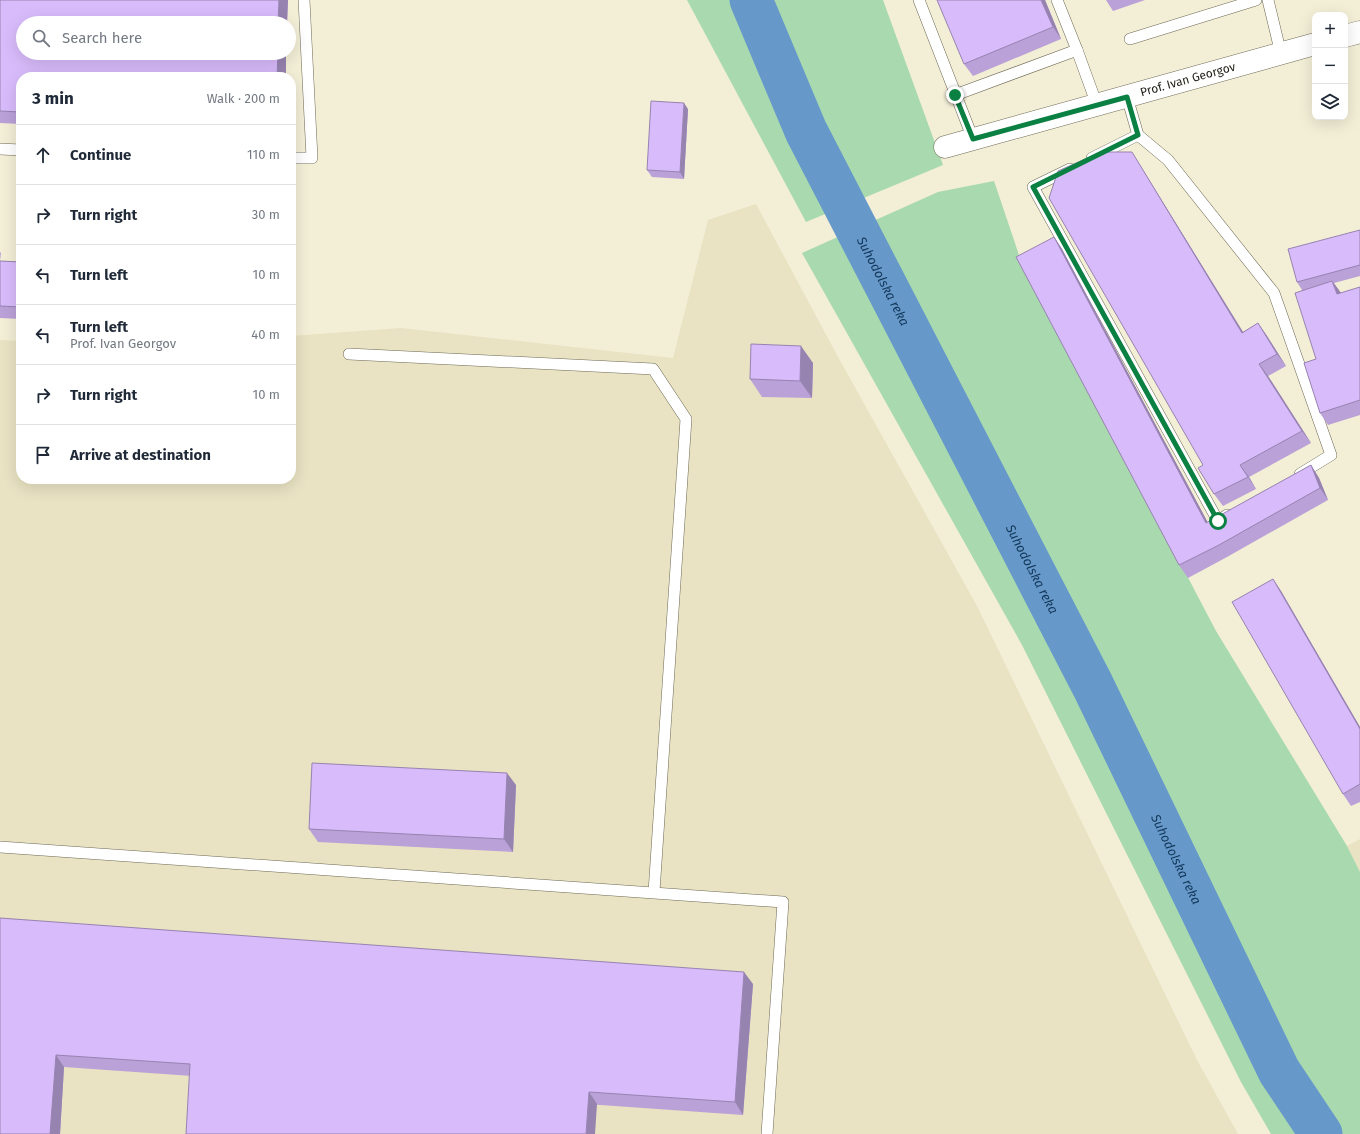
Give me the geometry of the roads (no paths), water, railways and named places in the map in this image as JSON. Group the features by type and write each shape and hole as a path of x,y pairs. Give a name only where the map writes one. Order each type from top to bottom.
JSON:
{"street":[{"path":"1348,35 1360,32"},
{"name":"Prof. Ivan Georgov","path":"945,147 1312,45"}],"lane":[{"path":"296,158 312,158 304,0"},
{"path":"919,0 973,139"},
{"path":"1057,0 1097,105"},
{"path":"1130,39 1256,0"},
{"path":"1268,0 1281,54"},
{"path":"955,95 1077,50"},
{"path":"1127,97 1138,135 1168,160 1274,293 1331,455 1291,478"},
{"path":"1138,135 1033,187 1218,521 1238,509"},
{"path":"0,149 16,150"},
{"path":"349,354 653,369 686,419 654,892"},
{"path":"0,846 783,902 767,1134"}],"waterway":[{"name":"Suhodolska reka","path":"751,0 806,131 1093,686 1279,1071 1321,1134"}]}
